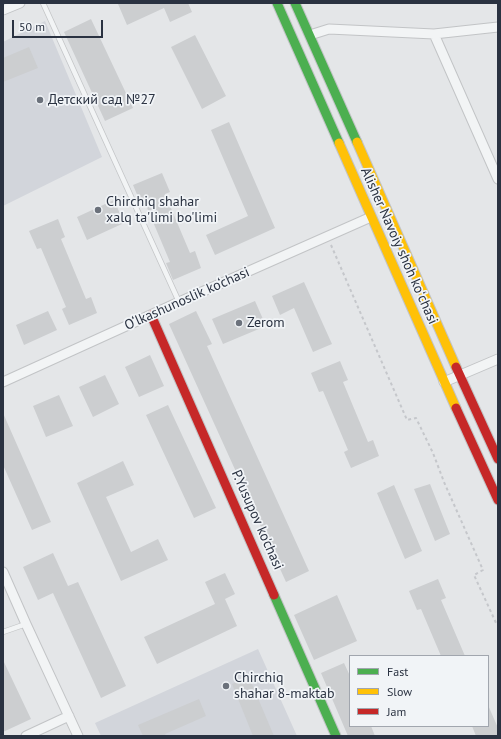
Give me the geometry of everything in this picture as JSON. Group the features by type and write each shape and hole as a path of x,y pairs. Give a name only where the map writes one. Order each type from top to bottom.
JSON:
{"main road":[{"name":"Alisher Navoiy shoh koʻchasi","path":"277,3 444,382 498,500"},
{"name":"Alisher Navoiy shoh koʻchasi","path":"295,3 498,458"},
{"name":"P.Yusupov ko'chasi","path":"151,315 336,736"}],"street":[{"path":"3,10 20,3"},
{"path":"310,36 329,29 434,34 498,27"},
{"path":"434,34 498,179"},
{"name":"O‘lkashunoslik ko‘chasi","path":"3,382 371,217"},
{"path":"444,382 498,358"},
{"path":"3,572 78,736"},
{"path":"26,736 69,716"}],"lane":[{"path":"43,3 179,302"},
{"path":"3,632 26,624"}],"path":[{"path":"328,237 407,420 416,418 432,453 483,570 474,575 498,625"}],"shaded area":[{"name":"Детский сад №27","path":"45,21 102,157 3,206 3,42"},
{"name":"Chirchiq shahar 8-maktab","path":"258,649 297,736 101,736 95,723"}],"building":[{"path":"188,3 192,12 170,22 164,8 127,25 118,4"},
{"path":"91,19 133,108 105,121 64,32"},
{"path":"195,35 226,96 202,109 171,47"},
{"path":"29,47 38,68 3,82 3,58"},
{"path":"229,122 275,228 215,255 206,235 248,216 211,130"},
{"path":"162,173 170,192 165,194 190,253 195,251 201,268 173,280 166,263 170,262 145,203 141,204 133,185"},
{"path":"114,200 124,223 87,240 77,217"},
{"path":"58,219 65,237 61,239 86,299 91,297 97,313 69,325 62,309 66,307 41,248 37,249 29,231"},
{"path":"304,282 332,344 313,352 294,308 280,315 272,296"},
{"name":"Zerom","path":"255,301 266,326 223,344 212,319"},
{"path":"48,311 57,330 24,345 16,325"},
{"path":"196,311 212,344 207,346 309,571 286,582 169,324"},
{"path":"150,355 164,386 139,397 125,367"},
{"path":"340,361 348,380 343,382 368,442 373,440 379,456 351,468 344,452 348,450 323,391 319,392 311,373"},
{"path":"105,375 119,404 93,417 79,387"},
{"path":"59,395 73,426 46,437 33,406"},
{"path":"168,405 216,508 194,518 146,415"},
{"path":"3,413 51,522 32,530 3,465"},
{"path":"123,461 134,485 106,497 131,552 158,539 168,560 121,581 77,483"},
{"path":"430,484 450,534 435,541 414,489"},
{"path":"394,485 422,551 405,559 377,493"},
{"path":"53,553 68,586 78,582 126,686 101,698 53,593 38,600 23,567"},
{"path":"225,573 235,594 225,599 237,626 157,664 144,637 215,604 205,582"},
{"path":"438,579 446,598 441,600 465,655 441,655 421,609 417,610 409,591"},
{"path":"337,595 357,641 314,660 294,615"},
{"path":"3,660 31,719 3,732 4,708"},
{"path":"344,663 349,674 349,727 371,727 375,736 348,736 321,673"},
{"path":"249,677 274,736 253,736 232,684"},
{"path":"199,699 206,716 165,734 166,736 143,736 138,725"},
{"path":"489,707 498,728 498,736 476,736 472,727 489,727"}],"traffic: fast":[{"path":"277,3 339,143"},
{"path":"295,3 357,142"},
{"path":"274,595 336,736"}],"traffic: slow":[{"path":"357,142 456,367"},
{"path":"339,143 456,408"}],"traffic: jam":[{"path":"151,315 274,595"},
{"path":"456,367 498,459"},
{"path":"456,408 498,500"}],"place":[{"name":"Детский сад №27","path":"40,100"},
{"name":"Chirchiq shahar xalq ta'limi bo'limi","path":"98,210"},
{"name":"Zerom","path":"239,323"},
{"name":"Chirchiq shahar 8-maktab","path":"226,686"}]}
